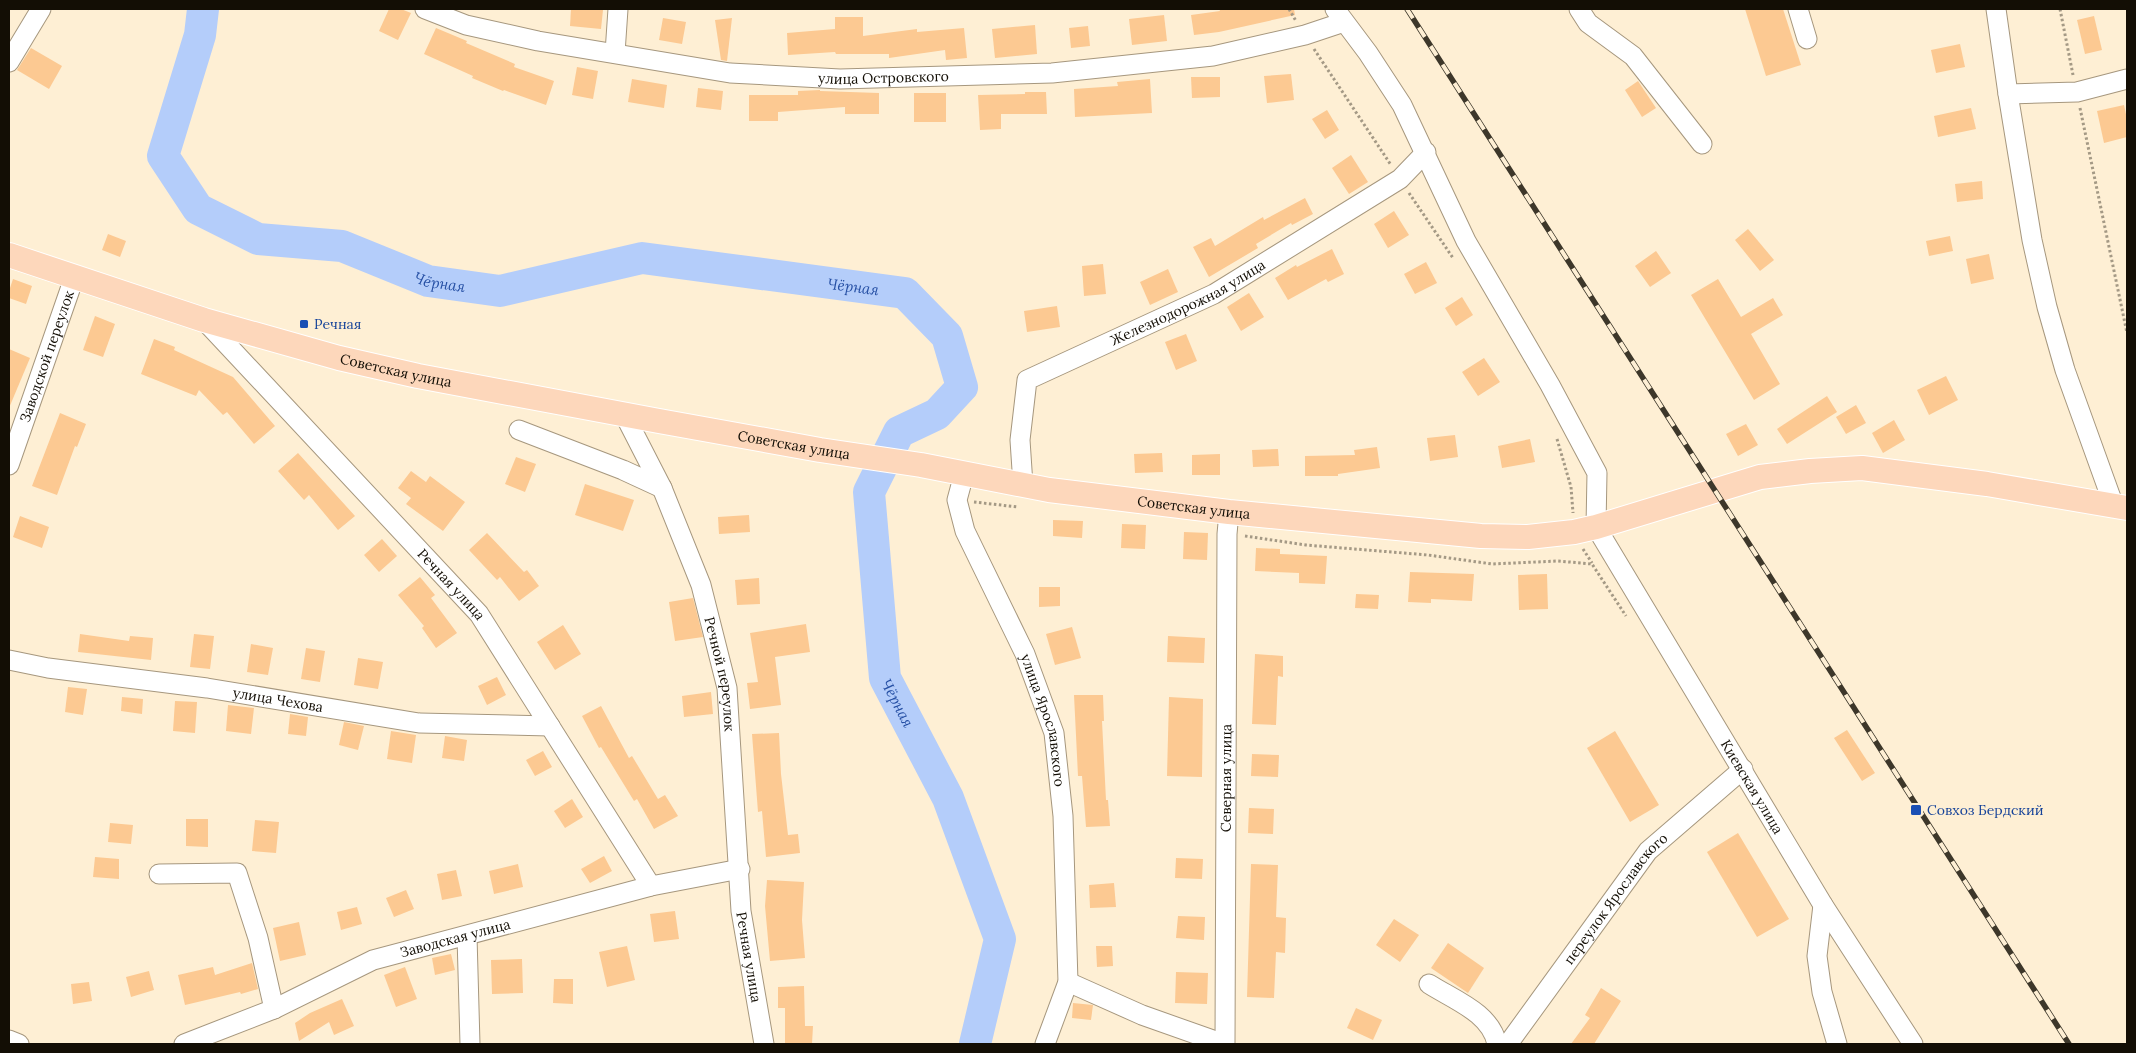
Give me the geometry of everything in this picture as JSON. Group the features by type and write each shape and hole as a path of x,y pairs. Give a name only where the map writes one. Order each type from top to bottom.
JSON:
{"main road":[{"name":"Советская улица","path":"9,255 204,320 339,358 418,376 820,450 921,465 964,474 1024,496 1228,523 1528,537 1585,530 1760,477 1810,471 1862,468 1987,484 2120,507"}],"street":[{"path":"9,62 41,9"},
{"name":"улица Островского","path":"425,9 466,25 538,41 730,73 840,79 1052,73 1213,56 1306,36 1340,16"},
{"path":"615,53 618,9"},
{"path":"1579,9 1588,22 1633,56 1702,144"},
{"path":"1798,9 1807,39"},
{"path":"1996,9 2032,240 2047,307 2068,379 2120,507"},
{"path":"1340,16 1368,53 1402,105 1426,152 1466,241 1550,385 1597,473 1585,530"},
{"path":"2008,94 2077,92 2127,79"},
{"name":"Железнодорожная улица","path":"1024,496 1020,440 1027,380 1214,294 1400,179 1426,152"},
{"name":"Заводской переулок","path":"9,465 74,278"},
{"name":"Речная улица","path":"204,320 479,614 651,886"},
{"name":"Речной переулок","path":"624,414 662,488 701,585 727,688 740,869"},
{"path":"519,430 623,470 662,488"},
{"name":"улица Ярославского","path":"964,474 958,500 964,531 1025,654 1054,733 1063,816 1068,982 1045,1044"},
{"name":"Северная улица","path":"1224,1044 1228,523"},
{"name":"Киевская улица","path":"1585,530 1743,769 1823,905 1912,1044"},
{"name":"улица Чехова","path":"9,660 48,668 207,688 420,723 550,726"},
{"name":"переулок Ярославского","path":"1508,1044 1648,851 1743,769"},
{"name":"Речная улица","path":"740,869 742,911 764,1044"},
{"name":"Заводская улица","path":"184,1044 274,1009 373,960 651,886 740,869"},
{"path":"159,874 237,873 258,938 274,1009"},
{"path":"1823,905 1817,956 1822,992 1836,1044"},
{"path":"467,936 470,1044"},
{"path":"1068,982 1142,1015 1224,1044"},
{"path":"1429,984 1484,1019 1495,1034 1496,1044"},
{"path":"9,1040 19,1044"}],"path":[{"path":"1289,9 1454,261"},
{"path":"2060,9 2127,333"},
{"path":"1554,432 1585,530 1592,564 1628,620"},
{"path":"958,500 1024,496"},
{"path":"1228,523 1306,545 1428,555 1492,564 1558,561 1592,564"}],"building":[{"path":"389,9 401,9 411,13 398,40 379,31"},
{"path":"571,9 603,10 601,29 570,26"},
{"path":"1219,9 1294,9 1295,15 1219,32 1194,35 1191,15 1220,11"},
{"path":"1745,9 1783,9 1801,65 1766,76"},
{"path":"1164,15 1167,41 1132,45 1129,19"},
{"path":"2094,16 2102,50 2085,54 2077,20"},
{"path":"835,17 863,17 863,36 917,29 917,32 964,28 967,58 946,60 945,50 889,58 889,54 836,54 835,52 788,55 787,33 835,29"},
{"path":"663,18 686,22 682,44 659,40"},
{"path":"732,18 727,61 721,60 715,20"},
{"path":"1035,25 1037,54 995,58 992,29"},
{"path":"1088,26 1090,46 1071,48 1069,28"},
{"path":"436,28 515,64 514,67 554,81 546,105 503,91 424,54"},
{"path":"1960,44 1965,67 1936,73 1931,50"},
{"path":"31,48 62,66 49,89 17,70"},
{"path":"577,67 598,71 593,99 572,95"},
{"path":"1291,74 1294,100 1267,103 1264,76"},
{"path":"1191,77 1220,77 1220,97 1192,98"},
{"path":"632,79 667,85 664,108 628,102"},
{"path":"1150,79 1152,113 1075,117 1074,89 1118,86 1117,82"},
{"path":"1638,81 1656,108 1642,117 1625,90"},
{"path":"698,88 723,91 721,110 696,107"},
{"path":"820,90 879,93 879,114 845,114 845,107 778,112 778,121 749,121 749,95 798,95 798,91"},
{"path":"1025,92 1046,92 1047,114 1001,114 1001,129 980,130 978,95 1025,94"},
{"path":"914,93 946,93 946,122 914,122"},
{"path":"2124,105 2127,119 2127,137 2104,143 2097,111"},
{"path":"1971,108 1976,129 1938,137 1934,116"},
{"path":"1327,110 1339,130 1325,139 1312,119"},
{"path":"1351,155 1368,182 1349,194 1332,168"},
{"path":"1982,181 1983,199 1957,202 1955,184"},
{"path":"1305,198 1313,214 1292,225 1291,223 1256,244 1258,248 1209,277 1193,247 1211,238 1215,246 1263,217 1264,220"},
{"path":"1394,211 1409,235 1388,248 1374,224"},
{"path":"1748,229 1774,260 1760,271 1735,240"},
{"path":"108,234 126,241 120,257 102,250"},
{"path":"1950,236 1953,251 1929,256 1926,241"},
{"path":"1332,249 1344,274 1328,282 1326,279 1288,300 1275,278 1296,265 1297,267"},
{"path":"1656,251 1671,273 1650,287 1635,266"},
{"path":"1989,254 1994,279 1971,284 1966,259"},
{"path":"1426,262 1437,283 1415,294 1404,274"},
{"path":"1103,264 1106,294 1084,296 1082,266"},
{"path":"1168,269 1178,292 1150,305 1140,282"},
{"path":"13,279 32,286 26,304 9,298"},
{"path":"1718,279 1741,317 1773,298 1783,315 1751,334 1780,384 1754,400 1691,295"},
{"path":"1249,293 1264,317 1241,331 1227,307"},
{"path":"1462,297 1473,315 1456,326 1445,308"},
{"path":"1057,306 1060,327 1027,332 1024,311"},
{"path":"95,316 115,324 103,357 83,350"},
{"path":"1186,334 1197,361 1176,370 1165,342"},
{"path":"154,339 175,347 174,350 233,377 275,426 254,444 227,412 223,415 199,390 196,396 141,374"},
{"path":"9,349 30,358 9,408"},
{"path":"1484,358 1500,382 1478,396 1462,372"},
{"path":"1946,376 1958,400 1929,415 1917,390"},
{"path":"1827,396 1837,412 1787,444 1777,429"},
{"path":"1856,405 1866,423 1846,434 1836,417"},
{"path":"60,413 86,424 77,447 75,446 57,495 32,486"},
{"path":"1894,420 1905,440 1883,453 1872,433"},
{"path":"1746,424 1758,445 1738,456 1726,434"},
{"path":"1455,435 1458,457 1430,461 1427,438"},
{"path":"1530,439 1535,462 1502,468 1498,446"},
{"path":"1377,447 1380,468 1338,474 1338,476 1305,476 1305,456 1355,455 1354,450"},
{"path":"1278,449 1279,466 1253,467 1252,450"},
{"path":"298,453 355,516 338,530 309,495 304,500 278,471"},
{"path":"1162,453 1163,472 1135,473 1134,454"},
{"path":"1220,454 1220,475 1192,475 1192,455"},
{"path":"516,457 536,464 525,492 505,484"},
{"path":"411,471 426,482 430,476 465,502 443,531 406,504 411,498 398,488"},
{"path":"585,484 634,500 623,531 575,515"},
{"path":"749,515 750,532 719,534 718,517"},
{"path":"20,516 49,527 42,548 13,537"},
{"path":"1053,520 1083,521 1082,538 1053,536"},
{"path":"1122,524 1146,525 1145,549 1121,548"},
{"path":"1184,532 1208,533 1207,560 1183,559"},
{"path":"487,533 524,572 527,570 539,586 519,601 500,577 497,580 469,550"},
{"path":"382,539 397,556 379,572 364,555"},
{"path":"1256,548 1280,549 1280,554 1327,556 1325,584 1299,583 1299,573 1255,571"},
{"path":"1410,572 1474,574 1472,601 1431,599 1431,603 1408,602"},
{"path":"1547,574 1548,609 1519,610 1518,575"},
{"path":"420,577 435,595 431,598 457,633 436,648 422,628 424,626 398,595"},
{"path":"759,578 760,604 737,605 735,580"},
{"path":"1039,587 1060,587 1060,606 1039,607"},
{"path":"1356,594 1379,595 1378,609 1355,608"},
{"path":"693,598 703,637 675,641 669,602"},
{"path":"806,624 810,652 775,657 781,705 750,709 747,683 758,682 750,633"},
{"path":"563,625 581,654 555,670 537,642"},
{"path":"1072,627 1081,658 1055,665 1046,634"},
{"path":"80,634 129,641 130,636 153,638 151,660 78,652"},
{"path":"194,634 214,636 210,669 190,667"},
{"path":"1168,636 1205,638 1204,663 1167,662"},
{"path":"251,644 273,648 268,675 247,672"},
{"path":"306,648 325,651 320,682 301,679"},
{"path":"1255,654 1283,656 1283,677 1278,676 1276,725 1252,724"},
{"path":"358,658 383,662 378,689 354,685"},
{"path":"497,677 506,695 487,705 478,686"},
{"path":"68,687 87,689 83,715 65,712"},
{"path":"711,692 713,714 684,717 682,696"},
{"path":"1074,695 1103,695 1104,721 1102,721 1106,800 1108,800 1110,826 1086,827 1082,776 1078,776"},
{"path":"122,697 143,699 142,714 121,711"},
{"path":"1169,697 1203,699 1202,777 1167,776"},
{"path":"175,701 197,702 195,733 173,731"},
{"path":"228,705 254,708 251,734 226,731"},
{"path":"601,706 629,758 632,756 658,799 665,795 678,816 654,829 637,799 634,801 601,747 599,748 582,716"},
{"path":"290,714 308,717 306,736 288,734"},
{"path":"344,722 364,726 358,750 339,745"},
{"path":"1847,730 1875,773 1862,781 1834,738"},
{"path":"391,731 416,735 412,763 387,759"},
{"path":"1615,731 1659,805 1630,822 1587,748"},
{"path":"779,733 781,774 788,835 798,834 800,853 766,857 762,811 758,812 752,734"},
{"path":"445,736 467,740 464,761 442,758"},
{"path":"543,751 552,767 535,776 526,760"},
{"path":"1252,754 1279,755 1278,777 1251,776"},
{"path":"572,799 583,817 565,828 554,811"},
{"path":"1249,808 1274,809 1273,834 1248,833"},
{"path":"186,819 208,819 208,847 186,846"},
{"path":"255,820 279,822 276,853 252,851"},
{"path":"110,823 133,825 131,844 108,842"},
{"path":"1738,833 1789,919 1757,937 1707,852"},
{"path":"604,856 612,871 590,883 581,869"},
{"path":"95,857 119,859 119,879 93,877"},
{"path":"1176,858 1203,859 1202,879 1175,878"},
{"path":"518,864 523,887 494,894 489,871"},
{"path":"1251,864 1278,865 1276,917 1286,918 1285,953 1276,952 1274,998 1247,997"},
{"path":"456,870 462,896 442,900 437,874"},
{"path":"767,880 804,882 802,920 805,958 770,961 765,906"},
{"path":"1114,883 1116,907 1090,908 1089,885"},
{"path":"406,890 414,909 394,917 386,898"},
{"path":"357,907 362,924 341,930 337,912"},
{"path":"675,911 679,939 654,942 650,914"},
{"path":"1178,916 1205,917 1204,940 1176,938"},
{"path":"1394,919 1419,935 1400,962 1376,945"},
{"path":"299,922 306,955 280,961 273,928"},
{"path":"1448,943 1484,968 1468,993 1431,968"},
{"path":"627,946 635,980 607,987 599,952"},
{"path":"1096,946 1112,946 1113,966 1097,967"},
{"path":"451,954 455,970 435,975 432,958"},
{"path":"522,959 523,993 492,994 491,960"},
{"path":"252,963 258,989 185,1005 178,975 213,967 215,975"},
{"path":"405,967 417,999 396,1007 384,975"},
{"path":"149,971 154,990 131,997 126,977"},
{"path":"1176,972 1208,973 1207,1004 1175,1003"},
{"path":"554,979 573,979 573,1004 553,1003"},
{"path":"89,982 92,1001 73,1004 71,984"},
{"path":"804,986 805,1026 813,1026 812,1044 785,1044 785,1008 778,1008 778,987"},
{"path":"1601,988 1621,1001 1594,1044 1571,1044 1590,1018 1585,1015"},
{"path":"342,999 354,1026 334,1035 329,1022 299,1041 295,1023 310,1013"},
{"path":"1073,1003 1093,1005 1091,1020 1072,1018"},
{"path":"1356,1008 1382,1020 1373,1040 1347,1028"}],"waterway":[{"name":"Чёрная","path":"203,9 200,35 163,156 198,209 258,239 342,246 428,281 500,291 642,258 905,293 947,336 962,387 937,414 899,432 869,492 885,678 948,798 1000,939 975,1044"}],"railway":[{"path":"1407,9 2069,1044"}],"place":[{"name":"Речная","path":"304,324"},
{"name":"Совхоз Бердский","path":"1916,810"}]}
